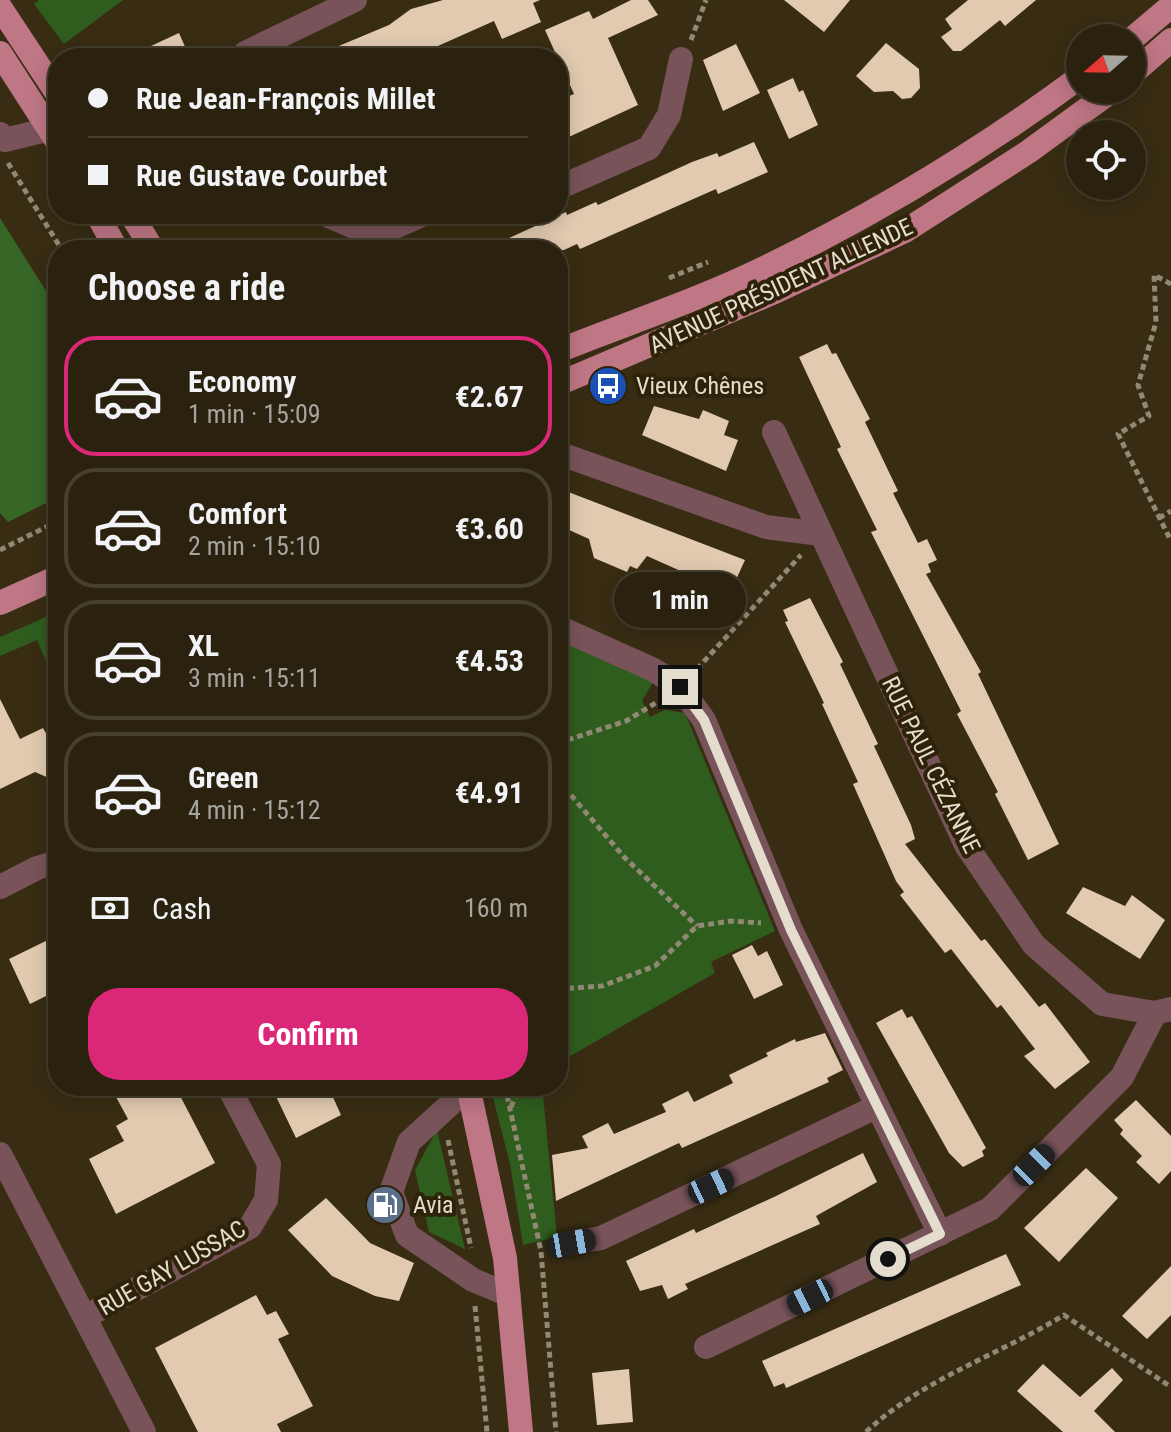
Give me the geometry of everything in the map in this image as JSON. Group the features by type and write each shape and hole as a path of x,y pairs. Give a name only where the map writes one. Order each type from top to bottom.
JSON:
{"main road":[{"path":"1146,27 1171,6"},
{"path":"0,7 48,80"},
{"path":"1146,62 1171,40"},
{"path":"0,53 48,127"},
{"name":"AVENUE PRÉSIDENT ALLENDE","path":"568,347 759,270 893,202 1029,115 1066,87"},
{"name":"AVENUE PRÉSIDENT ALLENDE","path":"568,380 764,297 905,231 1028,152 1094,104"},
{"path":"0,603 48,581"},
{"path":"470,1096 505,1258 521,1432"}],"street":[{"path":"255,48 355,0"},
{"path":"568,184 649,148 669,115 681,59"},
{"path":"2,137 48,136"},
{"path":"347,224 375,236 402,224"},
{"name":"RUE PAUL CÉZANNE","path":"774,432 966,845 1034,945 1102,1004 1163,1011"},
{"path":"568,457 766,527 821,534"},
{"path":"568,631 654,670 680,687 704,720 791,930 940,1234"},
{"path":"0,887 48,865"},
{"path":"706,1347 990,1209 1122,1077 1163,1011"},
{"name":"RUE GAY LUSSAC","path":"85,1317 250,1227 266,1200 269,1164 233,1096"},
{"path":"458,1096 409,1142 391,1192 407,1235 473,1280 509,1295"},
{"path":"572,1243 601,1238 876,1107"},
{"path":"0,1154 144,1432"}],"path":[{"path":"681,59 706,0"},
{"path":"2,137 2,153 56,240"},
{"path":"658,282 716,259"},
{"path":"1171,284 1154,275 1156,322 1138,385 1149,416 1118,434 1171,541"},
{"path":"1159,518 1171,511"},
{"path":"0,550 48,526"},
{"path":"568,740 626,721 680,687 821,534"},
{"path":"568,792 625,858 697,926"},
{"path":"568,988 602,986 655,966 697,926 731,921 771,923"},
{"path":"508,1096 541,1251 556,1432"},
{"path":"511,1107 516,1096"},
{"path":"866,1432 921,1388 1014,1345 1064,1315 1171,1387"}],"green space":[{"path":"39,0 123,0 64,44 34,4"},
{"path":"0,218 48,294 48,502 8,522 0,513"},
{"path":"46,617 48,665 37,640 0,656 0,637"},
{"path":"568,644 653,682 642,701 650,717 665,710 685,713 775,931 711,962 715,973 568,1057"},
{"path":"493,1096 543,1096 557,1237 523,1245 510,1164"},
{"path":"437,1130 465,1249 429,1232 415,1170"}],"building":[{"path":"443,0 540,0 533,3 541,22 502,39 494,21 433,48 334,48 389,25 411,9"},
{"path":"631,0 648,0 658,15 608,38 638,105 568,137 568,96 574,94 568,81 568,48 553,48 545,30 589,11 593,19"},
{"path":"784,0 850,0 824,32"},
{"path":"968,0 1036,0 1005,26 1000,20 961,51 953,51 941,37 952,29 945,19"},
{"path":"179,33 186,48 147,48"},
{"path":"886,43 919,69 920,88 911,98 902,99 893,91 874,92 856,76"},
{"path":"736,44 760,93 723,111 703,60"},
{"path":"793,78 799,92 803,90 818,125 789,139 767,90"},
{"path":"754,142 768,172 718,194 716,189 580,249 577,244 568,248 568,240 505,240 540,224 568,224 568,215 596,202 598,205 692,162 717,153 719,157"},
{"path":"827,344 832,354 836,353 870,419 865,422 898,491 893,493 918,543 927,539 937,560 928,564 931,572 926,574 981,672 978,674 1059,844 1028,860 995,794 998,792 957,714 961,711 871,532 877,530 837,449 841,447 799,357"},
{"path":"654,406 699,419 703,410 729,421 724,435 738,440 726,471 642,435"},
{"path":"568,492 745,560 730,593 647,556 637,569 630,566 627,572 594,558 589,539 568,530"},
{"path":"810,598 843,662 840,664 878,744 874,746 911,825 915,839 905,844 981,941 985,939 1039,1007 1045,1003 1090,1062 1055,1089 1024,1056 1035,1049 1001,1005 997,1008 951,949 945,953 900,895 904,892 896,881 853,784 858,782 785,622 788,621 783,610"},
{"path":"0,699 20,739 43,728 48,737 48,778 35,772 0,789"},
{"path":"1083,887 1125,906 1132,895 1165,920 1140,959 1066,913"},
{"path":"48,940 48,995 30,1004 9,959"},
{"path":"752,945 758,956 767,951 783,985 754,999 732,955"},
{"path":"902,1009 907,1018 912,1016 986,1148 982,1151 984,1156 963,1167 949,1153 876,1023"},
{"path":"825,1033 843,1070 827,1078 829,1082 682,1148 679,1143 556,1201 552,1155 588,1148 582,1136 608,1123 614,1134 666,1112 662,1104 688,1091 694,1102 733,1083 729,1075 768,1056 766,1053 795,1039 796,1042"},
{"path":"115,1096 180,1096 215,1163 116,1214 89,1159 124,1141 116,1126 128,1119"},
{"path":"276,1096 332,1096 341,1115 296,1138"},
{"path":"1136,1100 1171,1136 1171,1171 1159,1184 1136,1162 1142,1156 1120,1134 1123,1130 1114,1120"},
{"path":"863,1153 877,1182 816,1216 820,1224 685,1284 688,1289 668,1299 662,1285 640,1291 626,1261 694,1229 696,1233"},
{"path":"1086,1168 1118,1198 1059,1262 1024,1228"},
{"path":"326,1198 370,1243 414,1263 399,1301 375,1296 332,1276 288,1230"},
{"path":"1006,1254 1021,1285 786,1388 784,1383 774,1387 762,1361"},
{"path":"1171,1266 1171,1315 1147,1339 1122,1316"},
{"path":"256,1295 267,1315 276,1311 289,1334 278,1339 313,1406 277,1424 281,1432 198,1432 155,1348"},
{"path":"1043,1364 1080,1397 1112,1368 1123,1380 1094,1411 1115,1432 1063,1432 1017,1391"},
{"path":"629,1369 633,1422 597,1425 592,1373"}],"place":[{"name":"Vieux Chênes","path":"608,386"},
{"name":"Avia","path":"385,1205"}],"route":[{"path":"680,687 704,720 791,930 940,1234 888,1259"}]}
